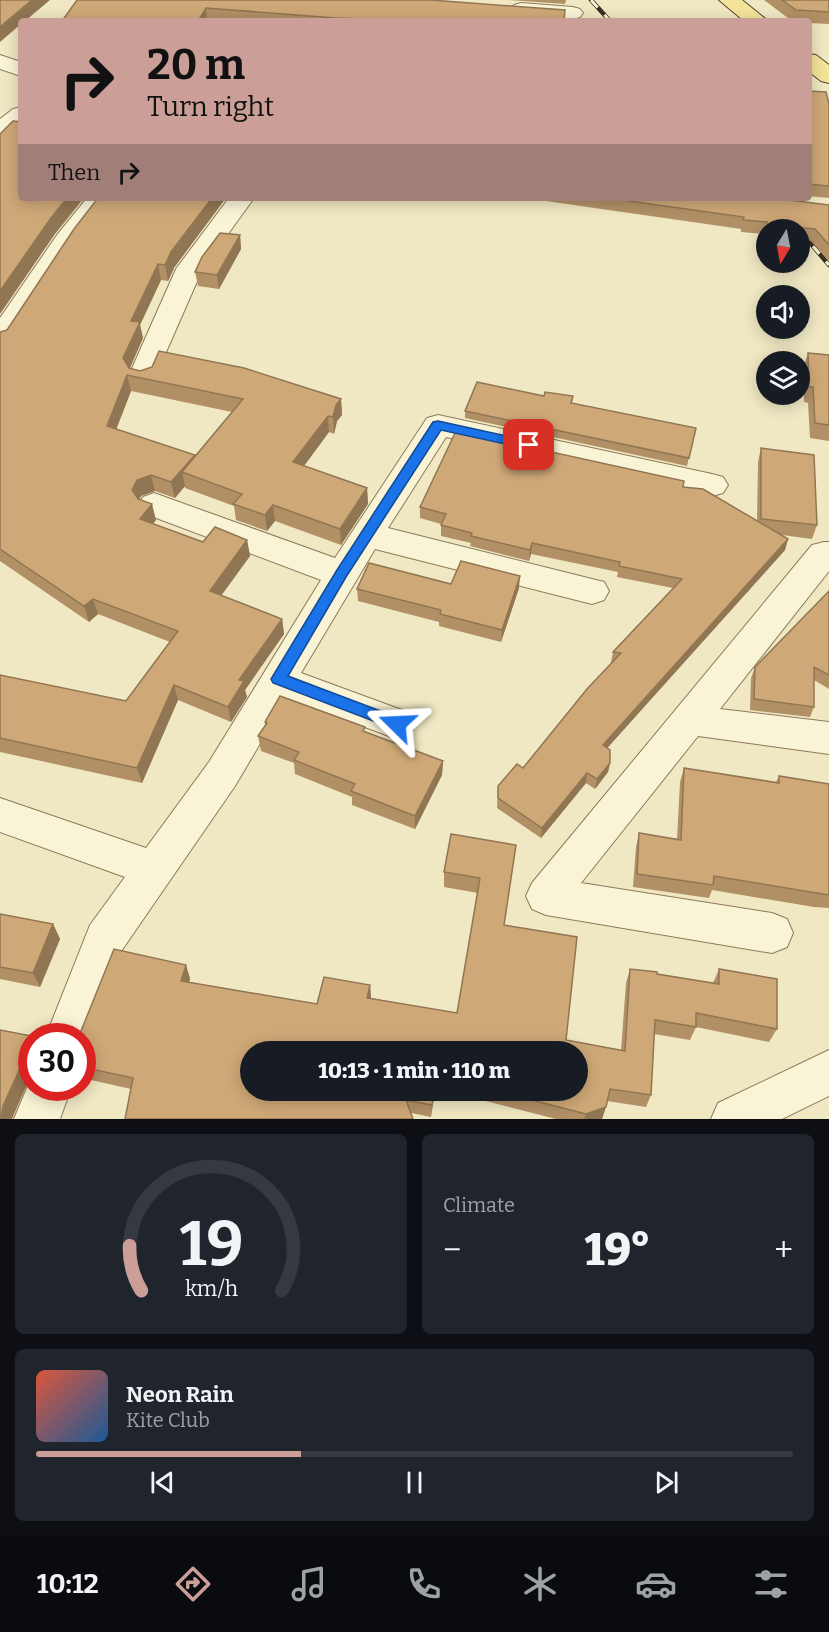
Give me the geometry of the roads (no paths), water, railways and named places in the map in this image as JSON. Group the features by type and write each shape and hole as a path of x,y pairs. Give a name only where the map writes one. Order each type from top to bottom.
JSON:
{"main road":[{"path":"729,0 753,18"},
{"path":"812,63 829,76"}],"street":[{"path":"506,8 572,11"},
{"path":"0,62 18,68"},
{"path":"0,130 18,116"},
{"path":"4,326 97,201"},
{"path":"143,375 189,269 240,201"},
{"path":"73,1023 105,939 222,774 366,535 438,425 712,485"},
{"path":"154,505 342,574"},
{"path":"366,535 592,591"},
{"path":"772,933 546,896 824,554 829,554"},
{"path":"278,679 397,724"},
{"path":"689,720 829,738"},
{"path":"0,815 154,869"},
{"path":"734,1119 829,1072"},
{"path":"37,1119 43,1101"}],"railway":[{"path":"591,0 607,18"},
{"path":"810,243 829,265"}]}
